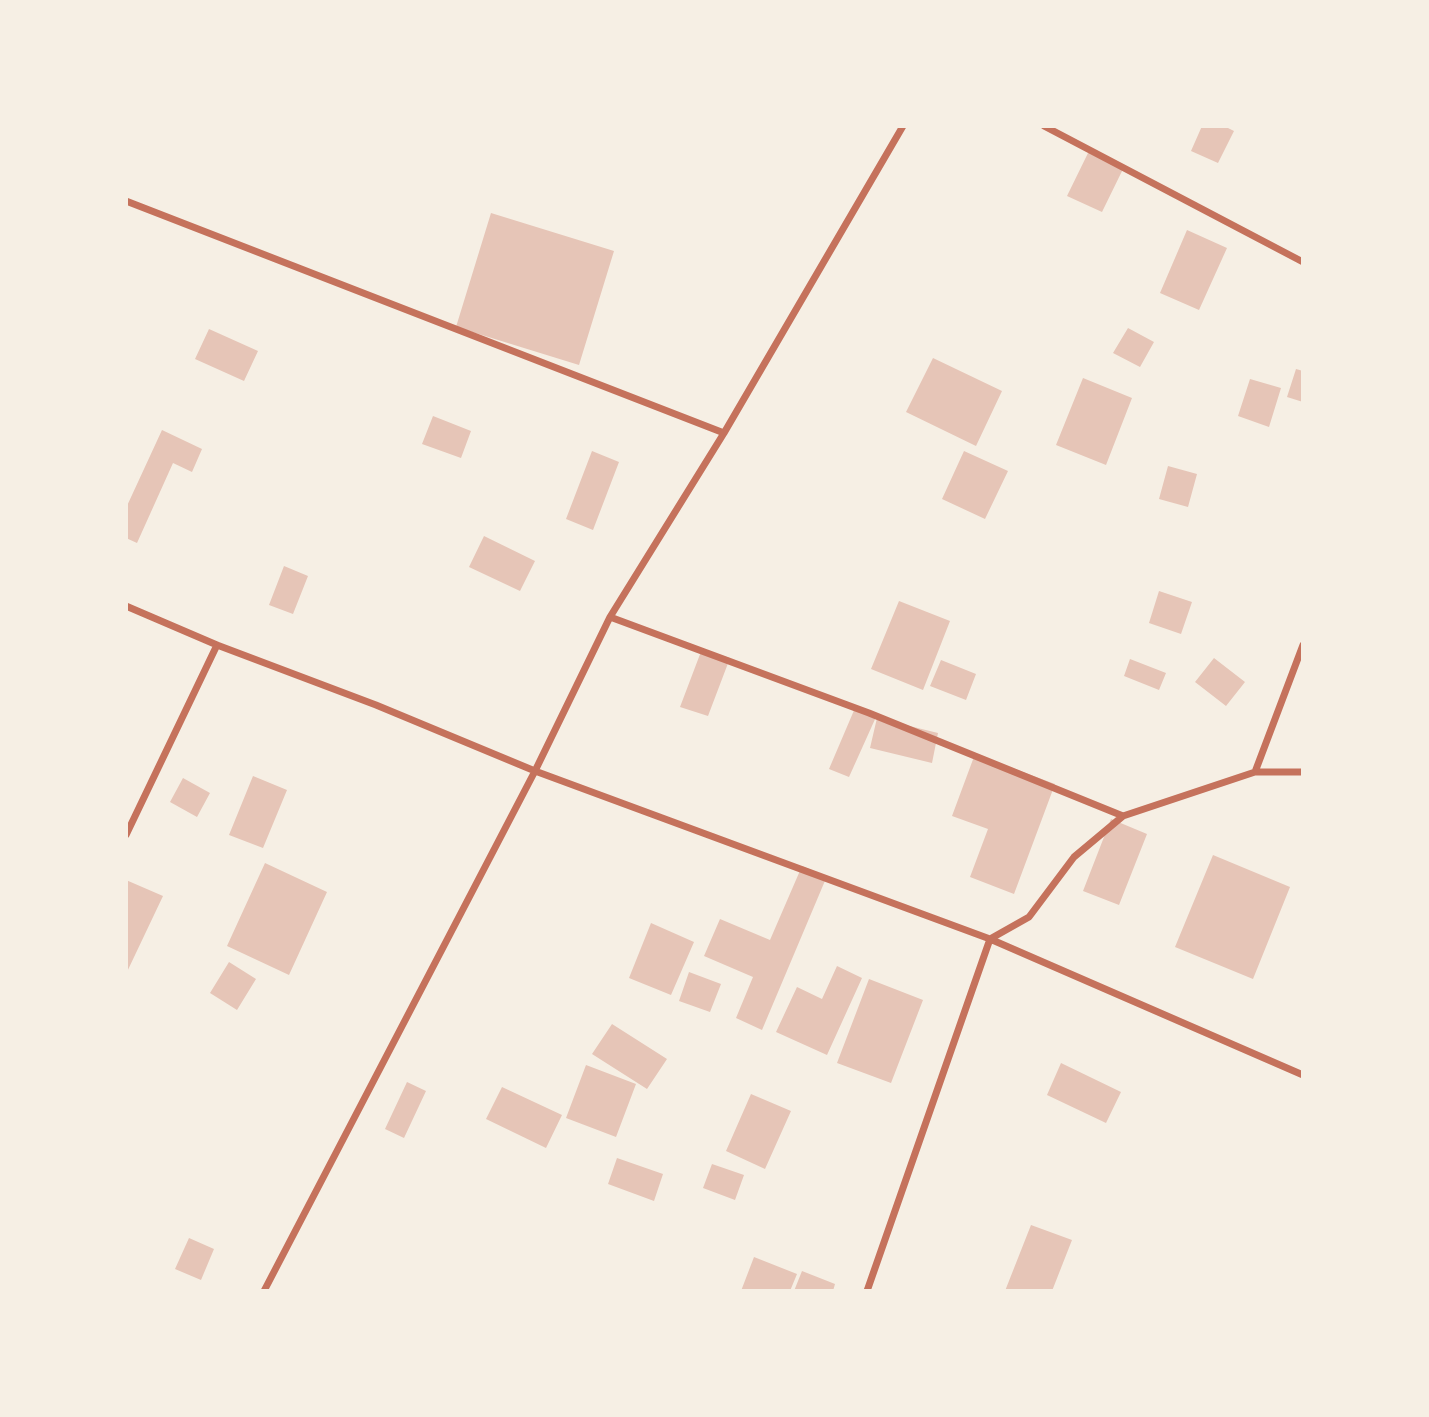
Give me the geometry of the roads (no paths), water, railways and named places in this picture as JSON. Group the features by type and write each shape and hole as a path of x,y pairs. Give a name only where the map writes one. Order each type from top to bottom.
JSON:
{"street":[{"path":"264,1291 535,771 610,617 724,433 903,126"},
{"path":"1044,126 1303,262"},
{"path":"126,201 724,433"},
{"path":"126,606 217,645 376,705 535,771 990,939 1303,1075"},
{"path":"610,617 869,713 1124,816"},
{"path":"126,835 217,645"},
{"path":"1255,772 1303,645"},
{"path":"867,1291 990,939 1029,917 1074,858 1124,816 1255,772 1303,772"}]}
